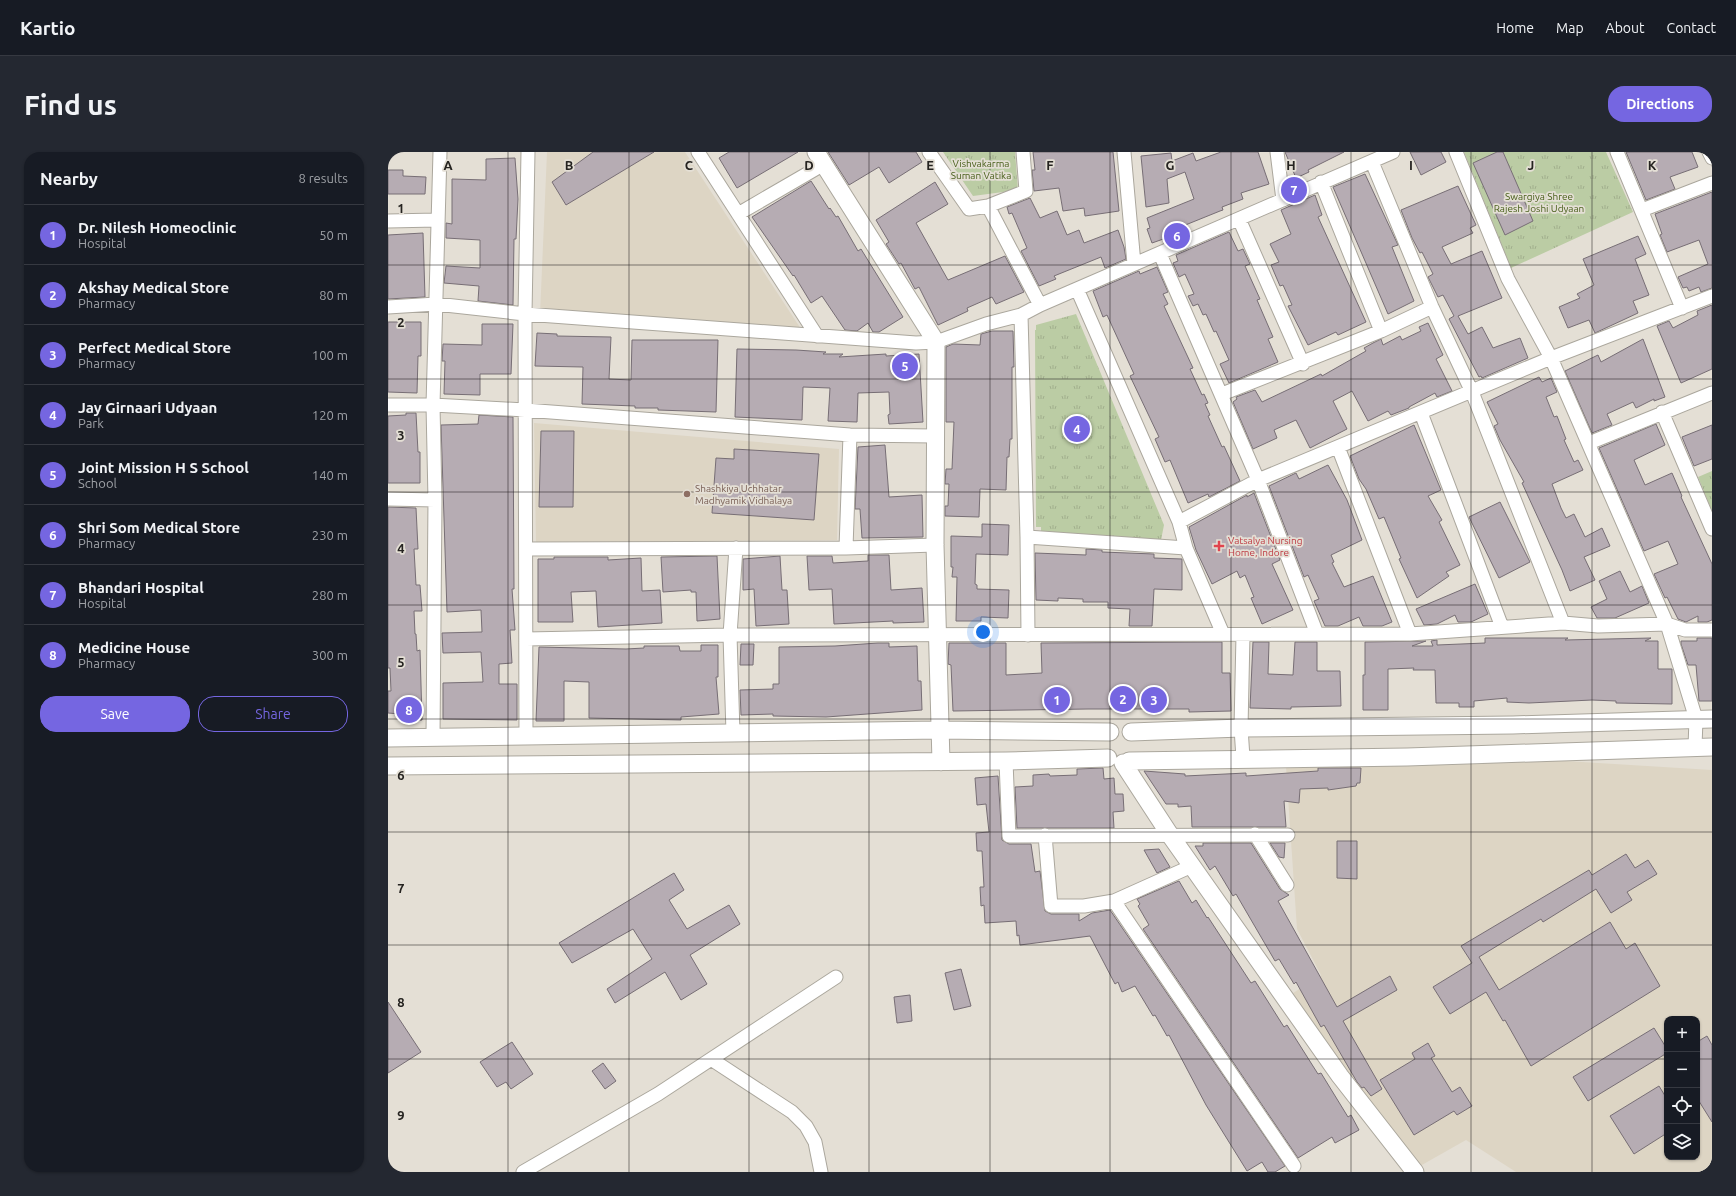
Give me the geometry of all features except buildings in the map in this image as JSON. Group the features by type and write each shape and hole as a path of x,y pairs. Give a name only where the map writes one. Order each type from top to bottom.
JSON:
{"street":[{"path":"433,737 435,500 433,405 440,152"},
{"path":"526,736 525,314 528,152"},
{"path":"698,152 817,336"},
{"path":"929,152 969,209 988,206 1026,191 1023,152"},
{"path":"1124,152 1134,264"},
{"path":"1277,152 1283,200"},
{"path":"388,307 436,304 525,314 817,336 936,342 986,324 1020,315 1321,182 1394,152"},
{"path":"1456,152 1508,279 1551,358 1667,624 1704,719 1695,746"},
{"path":"1617,152 1682,308"},
{"path":"1709,152 1712,158"},
{"path":"738,214 820,158 936,342 935,545 940,762"},
{"path":"1372,162 1432,307 1472,392 1563,623"},
{"path":"1321,182 1381,332"},
{"path":"1642,210 1712,183"},
{"path":"988,206 1040,305"},
{"path":"1239,219 1303,364"},
{"path":"388,221 437,220"},
{"path":"1160,254 1258,480 1317,634"},
{"path":"1077,289 1179,522 1186,548 1223,634"},
{"path":"1179,522 1258,480 1551,358 1712,296"},
{"path":"1222,394 1303,364 1381,332 1432,307"},
{"path":"1020,315 1027,537 1028,635"},
{"path":"1589,443 1662,412 1712,393"},
{"path":"388,405 433,405 525,410 850,435 935,436"},
{"path":"1662,412 1712,529"},
{"path":"1421,413 1502,627"},
{"path":"846,548 850,435"},
{"path":"1338,447 1410,634"},
{"path":"388,499 435,500"},
{"path":"1027,537 1186,548"},
{"path":"526,549 846,548 935,545"},
{"path":"733,733 730,635 736,548"},
{"path":"526,639 730,635 1410,634 1563,623 1598,626 1667,624 1685,630 1712,630"},
{"path":"1243,634 1241,728 1243,758"},
{"path":"388,738 940,730 1110,732 1120,729 1131,732 1241,728 1513,725 1704,719"},
{"path":"1110,732 1104,742 1104,747 1120,761 1340,1076 1415,1172"},
{"path":"1120,761 1133,758 1138,747 1135,736 1131,732"},
{"path":"388,766 1120,761 1243,758 1407,757 1695,746 1712,747"},
{"path":"1006,761 1009,836 1170,834 1288,835"},
{"path":"1255,834 1287,885"},
{"path":"1045,835 1051,906 1084,906 1114,901 1192,866"},
{"path":"1114,901 1294,1166"},
{"path":"523,1172 658,1094 836,977"},
{"path":"711,1059 792,1112 806,1126 815,1142 821,1172"}],"shaded area":[{"path":"547,152 685,152 801,329 540,315"},
{"name":"Shashkiya Uchhatar Madhyamik Vidhalaya","path":"534,423 839,449 837,540 536,542"},
{"path":"1517,758 1712,770 1712,1172 1516,1172 1466,1140 1413,1170 1287,997 1321,975 1297,929 1286,767"}],"green space":[{"name":"Vishvakarma Suman Vatika","path":"943,152 1015,152 1018,190 973,196"},
{"name":"Swargiya Shree Rajesh Joshi Udyaan","path":"1464,152 1606,152 1633,212 1511,268"},
{"path":"1076,314 1164,525 1161,540 1041,531 1041,527 1036,527 1035,330 1036,325"},
{"path":"1712,471 1712,511 1698,477"}],"place":[{"name":"Bhandari Hospital","path":"1294,190"},
{"name":"Shri Som Medical Store","path":"1177,236"},
{"name":"Joint Mission H S School","path":"905,366"},
{"name":"Jay Girnaari Udyaan","path":"1077,429"},
{"name":"Shashkiya Uchhatar Madhyamik Vidhalaya","path":"687,494"},
{"name":"Vatsalya Nursing Home, Indore","path":"1219,546"},
{"name":"Akshay Medical Store","path":"1123,699"},
{"name":"Dr. Nilesh Homeoclinic","path":"1057,700"},
{"name":"Perfect Medical Store","path":"1154,700"},
{"name":"Medicine House","path":"409,710"}]}
